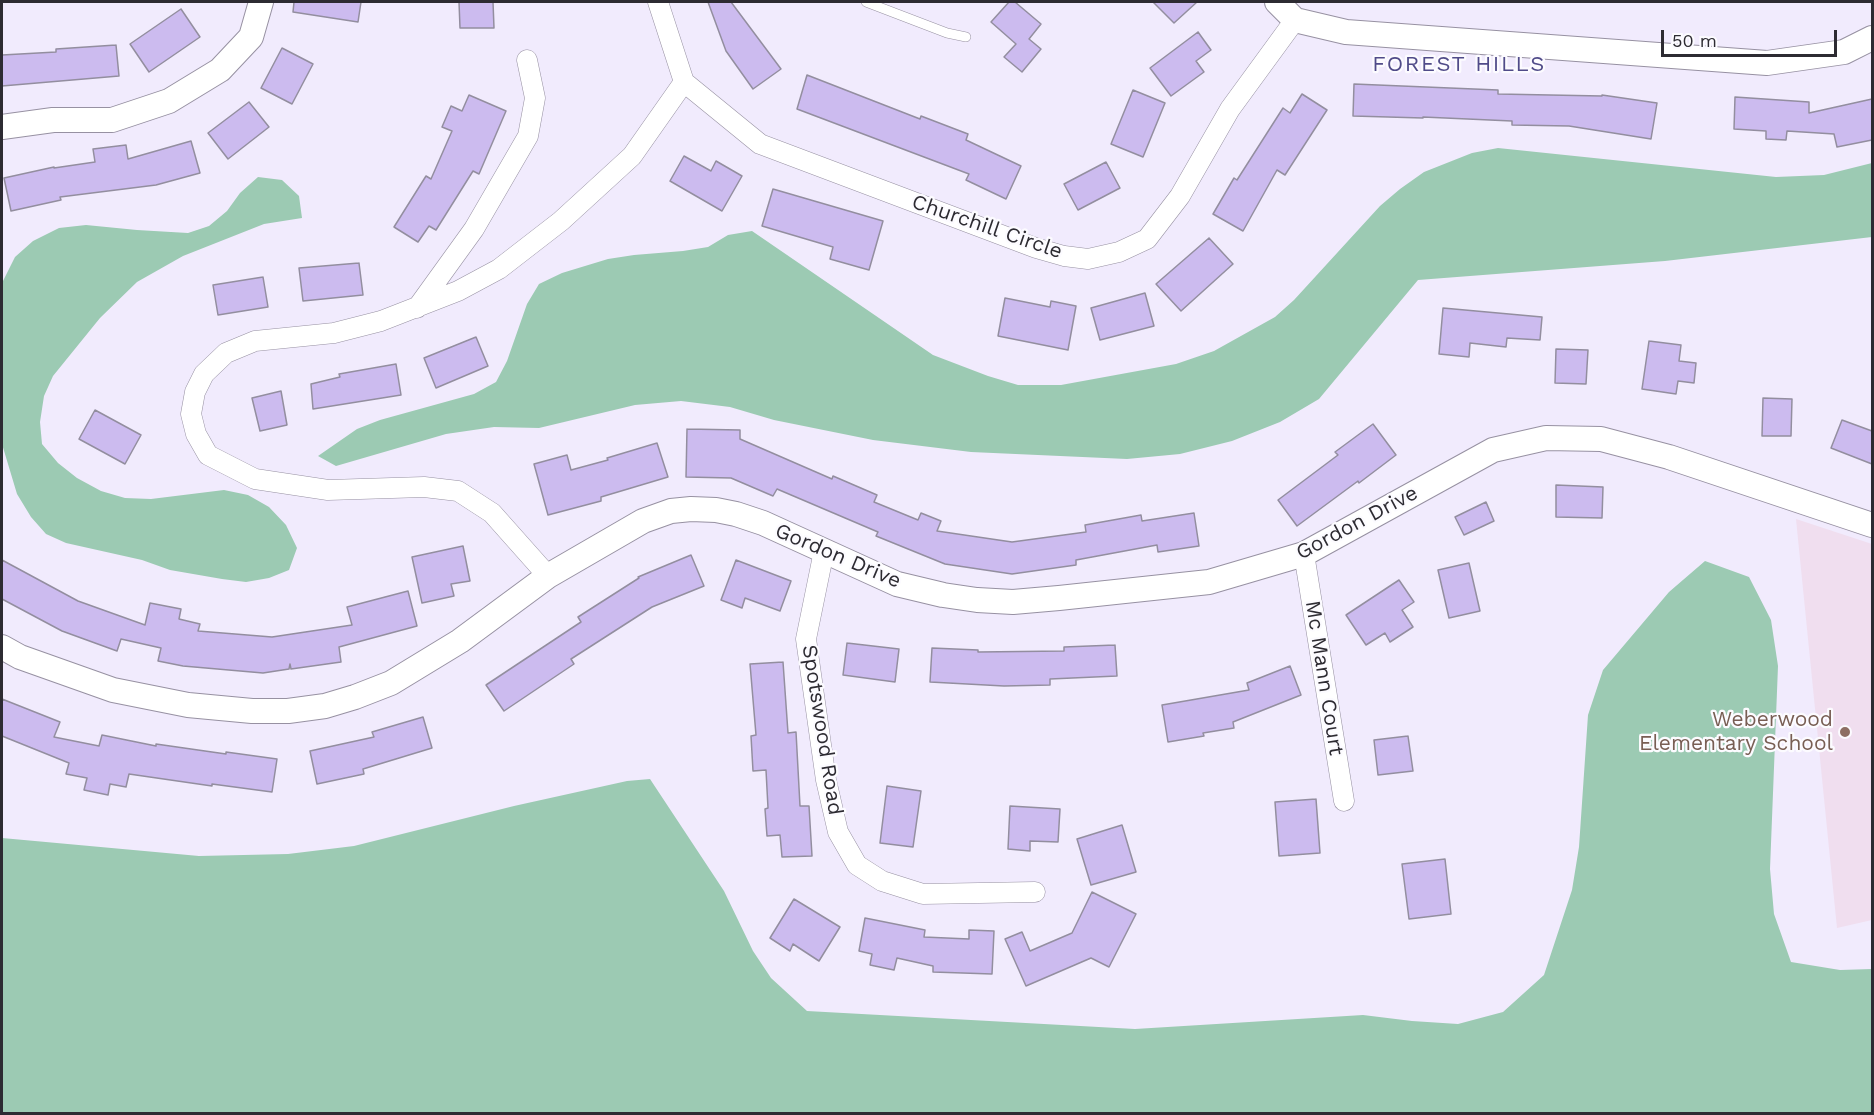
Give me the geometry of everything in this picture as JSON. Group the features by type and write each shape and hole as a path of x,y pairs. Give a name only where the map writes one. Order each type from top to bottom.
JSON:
{"street":[{"path":"2,127 53,120 112,120 169,101 220,70 251,37 261,2"},
{"path":"548,576 492,513 458,491 424,487 328,490 255,479 208,455 196,434 191,414 195,392 204,374 226,353 255,341 334,333 381,321 417,308 458,291 499,269 561,221 632,156 684,82 658,2"},
{"path":"1277,2 1295,20 1346,32 1767,63 1844,52 1872,38"},
{"name":"Churchill Circle","path":"684,82 760,144 1036,248 1064,256 1088,259 1119,252 1147,238 1180,196 1230,109 1295,20"},
{"path":"417,308 474,229 528,136 535,98 527,60"},
{"name":"Gordon Drive","path":"2,647 20,657 113,690 188,705 252,711 288,711 355,697 391,683 460,641 548,576 643,521 671,511 716,510 736,514 763,523 897,584 943,595 1013,602 1209,582 1304,554 1492,450 1546,438 1601,439 1669,456 1872,525"},
{"name":"Spotswood Road","path":"824,551 806,639 826,780 838,832 857,865 882,881 924,894 1035,892"},
{"name":"Mc Mann Court","path":"1304,554 1344,801"}],"lane":[{"path":"866,2 946,33 966,37"}],"shaded area":[{"name":"Weberwood Elementary School","path":"1796,519 1872,544 1872,920 1837,928"}],"green space":[{"path":"1498,148 1776,177 1824,175 1872,163 1872,237 1665,261 1418,280 1319,399 1280,422 1232,441 1180,454 1127,459 971,452 873,440 774,420 730,407 681,401 635,405 539,428 494,427 446,434 336,466 318,456 357,429 380,420 474,394 496,382 507,361 527,304 539,284 562,273 608,259 708,247 728,235 752,231 933,355 988,376 1018,385 1061,385 1176,364 1214,351 1275,317 1294,300 1380,206 1424,172 1472,153"},
{"path":"258,177 282,180 299,196 302,218 264,224 183,256 137,282 100,318 53,376 44,396 40,422 42,444 58,463 77,478 101,491 125,498 151,499 224,490 248,495 269,507 286,525 297,548 289,570 269,578 246,582 222,579 170,570 142,560 66,543 46,534 31,517 17,494 2,444 2,283 15,257 33,241 59,228 86,225 188,233 209,226 227,211 240,193"},
{"path":"1705,561 1749,577 1771,620 1778,666 1770,869 1774,914 1791,962 1840,970 1872,969 1872,1113 2,1113 2,838 199,856 288,854 354,846 514,806 627,781 650,779 724,891 753,951 771,978 807,1011 1135,1029 1363,1015 1458,1024 1503,1012 1544,975 1572,890 1579,847 1588,715 1603,670 1669,592"}],"building":[{"path":"294,2 361,2 358,22 293,12"},
{"path":"459,2 493,2 494,28 460,28"},
{"path":"708,2 731,2 781,69 753,89 726,51"},
{"path":"1009,2 1015,2 1041,24 1029,39 1041,49 1022,72 1004,57 1016,44 991,22"},
{"path":"1153,2 1197,2 1174,23"},
{"path":"181,9 200,37 149,72 130,44"},
{"path":"1198,32 1211,50 1196,61 1204,72 1171,96 1150,68"},
{"path":"116,45 119,76 2,86 2,55"},
{"path":"282,48 313,64 292,104 261,88"},
{"path":"807,75 920,119 921,116 968,134 966,140 1021,166 1006,199 966,180 969,174 797,109"},
{"path":"1354,84 1498,90 1498,94 1602,95 1657,103 1651,139 1569,126 1512,125 1512,121 1353,116"},
{"path":"1133,90 1165,103 1143,157 1111,144"},
{"path":"1302,94 1327,110 1285,175 1277,170 1243,231 1213,214 1234,178 1237,180 1283,108 1290,113"},
{"path":"469,95 506,111 479,174 473,171 436,230 429,226 418,242 394,227 426,176 431,179 452,131 442,127 451,106 462,111"},
{"path":"1735,97 1809,102 1809,113 1872,99 1872,140 1837,147 1834,134 1787,131 1786,140 1766,139 1766,131 1734,129"},
{"path":"249,102 269,127 228,159 208,133"},
{"path":"191,141 200,173 156,185 60,197 61,200 11,211 4,178 54,167 95,162 93,149 126,145 128,159"},
{"path":"684,156 711,171 716,161 742,176 722,211 670,181"},
{"path":"1106,162 1120,188 1078,210 1064,184"},
{"path":"773,189 883,221 869,270 830,259 833,247 762,226"},
{"path":"1209,238 1233,264 1181,311 1156,284"},
{"path":"359,263 363,295 303,301 299,268"},
{"path":"263,277 268,307 218,315 213,285"},
{"path":"1145,293 1154,326 1100,340 1091,308"},
{"path":"1005,298 1050,307 1051,301 1076,306 1068,350 998,336"},
{"path":"1443,308 1542,317 1540,340 1507,338 1506,347 1470,343 1469,357 1439,354"},
{"path":"476,337 488,366 436,388 424,358"},
{"path":"1649,341 1681,345 1679,361 1696,363 1694,383 1678,381 1676,394 1642,389"},
{"path":"1556,349 1588,350 1586,384 1555,383"},
{"path":"396,364 401,395 313,409 311,384 340,377 339,374"},
{"path":"281,391 287,425 260,431 252,398"},
{"path":"1763,398 1792,399 1791,436 1762,436"},
{"path":"95,410 141,435 125,464 79,439"},
{"path":"1842,420 1872,431 1872,464 1831,448"},
{"path":"1373,424 1396,455 1297,526 1278,500 1338,455 1335,452"},
{"path":"687,429 740,430 740,439 832,479 833,476 877,495 874,502 918,520 921,513 941,521 937,531 1012,542 1086,532 1085,525 1141,515 1142,521 1194,513 1199,546 1158,552 1157,545 1076,560 1076,565 1012,574 945,564 876,536 878,532 777,489 773,496 731,478 686,477"},
{"path":"657,443 668,477 601,497 601,501 548,515 534,464 567,455 571,470"},
{"path":"1556,485 1603,487 1602,518 1556,517"},
{"path":"1486,502 1494,521 1464,535 1455,517"},
{"path":"463,546 470,581 451,584 454,596 422,603 412,557"},
{"path":"691,555 704,586 652,607 571,659 574,664 504,711 486,685 581,622 578,617 638,577"},
{"path":"2,560 78,601 145,625 150,603 181,609 179,619 200,624 198,631 272,637 352,625 347,607 408,591 417,626 339,647 341,662 291,669 290,664 289,669 263,673 183,666 158,661 161,648 121,639 117,651 62,631 2,599"},
{"path":"736,560 791,581 780,611 745,598 742,608 721,600"},
{"path":"1469,563 1480,611 1449,618 1438,570"},
{"path":"1399,580 1414,602 1402,610 1413,627 1390,642 1385,633 1366,645 1346,615"},
{"path":"847,643 899,649 895,682 843,675"},
{"path":"1115,645 1117,676 1050,679 1050,685 1004,686 930,682 932,648 978,650 978,652 1064,651 1064,647"},
{"path":"783,662 788,733 796,732 800,806 809,806 812,856 782,857 780,835 767,836 766,770 753,771 751,736 756,735 750,664"},
{"path":"1290,666 1301,695 1233,722 1234,728 1168,742 1162,705 1249,690 1247,683"},
{"path":"2,699 60,722 54,737 99,746 102,735 156,746 156,744 277,759 272,792 129,774 126,787 110,784 108,795 84,790 87,778 66,774 69,763 2,736"},
{"path":"423,717 432,748 363,769 364,774 317,784 310,751 374,737 372,732"},
{"path":"1408,736 1413,771 1378,775 1374,740"},
{"path":"887,786 921,791 913,847 880,843"},
{"path":"1316,799 1320,853 1279,856 1275,802"},
{"path":"1010,806 1060,809 1058,842 1030,841 1030,851 1008,849"},
{"path":"1122,825 1136,872 1091,885 1077,839"},
{"path":"1445,859 1451,914 1409,919 1402,864"},
{"path":"1092,892 1136,914 1109,967 1091,958 1026,986 1005,939 1022,932 1030,951 1072,933"},
{"path":"794,899 840,927 819,961 793,944 790,951 770,938"},
{"path":"865,918 925,930 924,937 969,939 969,930 994,931 992,974 933,972 933,966 897,958 894,970 870,965 872,954 859,951"}],"place":[{"name":"Weberwood Elementary School","path":"1845,732"}],"district":[{"name":"FOREST HILLS","path":"1459,65"}]}
